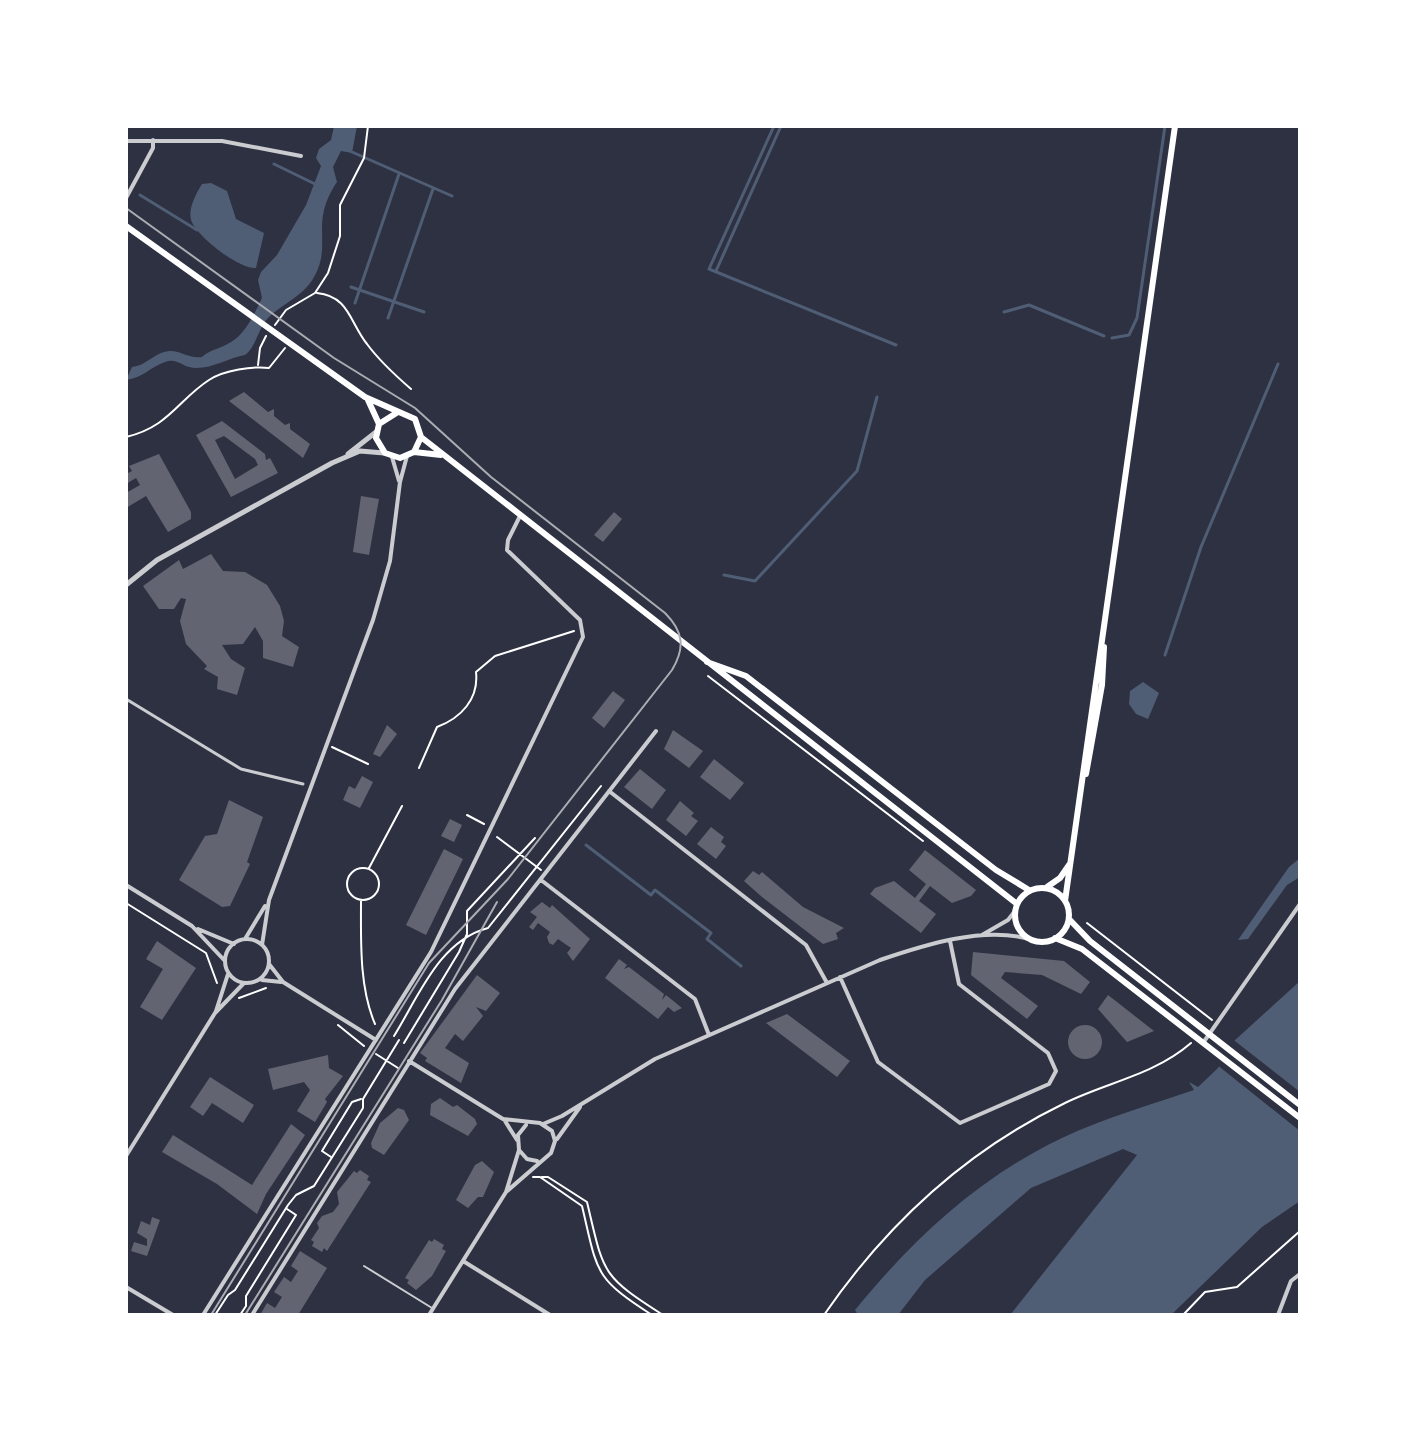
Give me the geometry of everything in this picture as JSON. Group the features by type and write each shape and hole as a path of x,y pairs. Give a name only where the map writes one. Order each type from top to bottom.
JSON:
{"main road":[{"path":"1175,126 1065,901 1069,919 1090,941 1300,1105"},
{"path":"126,226 365,397 415,419 421,437 441,455 1016,907"},
{"path":"365,397 379,424"},
{"path":"398,412 379,424 376,432 378,444 389,455 407,456 414,452 421,437"},
{"path":"414,452 441,455"},
{"path":"705,661 746,676 996,870 1029,890 1045,888 1060,878 1071,862"},
{"path":"1045,888 1056,892 1065,901"},
{"path":"1029,890 1016,907 1018,927 1029,939 1042,942 1055,938 1069,919"},
{"path":"1055,938 1082,949 1300,1118"}],"street":[{"path":"126,198 153,148 153,140"},
{"path":"126,141 222,141 301,156"},
{"path":"126,585 157,560 345,456 376,432"},
{"path":"345,456 376,450 389,455 400,482"},
{"path":"226,962 234,944 244,940 269,900 327,745 383,588 407,456"},
{"path":"203,1315 431,952 489,826 583,637 584,627 509,554 508,540 520,516"},
{"path":"126,699 241,769 303,784"},
{"path":"252,1315 455,989 656,731"},
{"path":"609,791 806,945 827,983"},
{"path":"540,880 695,999 709,1035"},
{"path":"126,885 192,926 234,944"},
{"path":"269,900 262,945 269,964 283,982 376,1040"},
{"path":"1203,1043 1300,904"},
{"path":"979,936 1008,920 1016,907"},
{"path":"192,926 226,962 229,973 215,1013"},
{"path":"409,1061 503,1119 543,1124 637,1068 840,977 917,947 979,936 1010,935 1029,939"},
{"path":"244,940 262,945"},
{"path":"840,977 878,1062 960,1123 1049,1084 1056,1071 1048,1053 959,984 950,941"},
{"path":"260,980 269,964"},
{"path":"229,973 244,983"},
{"path":"126,1156 215,1013 244,983 260,980 283,982"},
{"path":"506,1192 551,1153 555,1141 584,1102"},
{"path":"429,1315 506,1192 519,1150 517,1140 503,1119"},
{"path":"517,1140 528,1124"},
{"path":"543,1124 552,1131 555,1141"},
{"path":"519,1150 527,1159 540,1161"},
{"path":"463,1261 550,1315"},
{"path":"1278,1315 1291,1281 1300,1274"},
{"path":"126,1287 173,1315"}],"lane":[{"path":"364,1266 433,1309"}],"path":[{"path":"258,365 263,341 284,312 315,293 328,273 340,236 340,205 364,157 368,126"},
{"path":"315,293 329,295 349,309 369,347 411,389"},
{"path":"126,437 140,433 172,414 209,380 258,365 269,368 285,348"},
{"path":"419,768 437,727 453,721 468,706 477,681 476,672 495,656 584,627"},
{"path":"708,676 924,842"},
{"path":"327,745 368,764"},
{"path":"394,1036 450,947 467,934 488,928 601,786"},
{"path":"369,868 402,806"},
{"path":"467,815 489,826"},
{"path":"497,837 543,872"},
{"path":"404,1043 467,934 467,911 535,838"},
{"path":"358,868 369,868 377,881 377,890 371,897 361,900 352,896 347,881 358,868"},
{"path":"361,900 363,970 368,1010 375,1024"},
{"path":"126,903 206,953 214,978 220,985"},
{"path":"1087,923 1214,1022"},
{"path":"236,995 244,998 274,988"},
{"path":"335,1023 368,1049"},
{"path":"215,1315 235,1290 296,1195 314,1186 363,1108 363,1099 399,1040"},
{"path":"824,1315 878,1245 967,1162 1035,1119 1070,1101 1146,1071 1191,1043"},
{"path":"372,1052 401,1070"},
{"path":"332,1157 322,1151 352,1102 363,1099"},
{"path":"528,1177 548,1177 587,1202 602,1266 620,1287 663,1315"},
{"path":"540,1177 582,1206 597,1269 615,1291 652,1315"},
{"path":"240,1315 246,1306 246,1296 296,1215 286,1209"},
{"path":"1183,1315 1205,1292 1237,1287 1300,1231"}],"water":[{"path":"334,126 357,126 352,153 341,151 333,167 337,182 324,210 322,254 310,284 268,318 245,355 203,368 169,361 126,380 132,367 159,354 173,351 202,357 241,334 262,298 258,280 261,272 277,255 306,205 321,166 316,158 319,149 331,140"},
{"path":"211,183 227,191 236,219 264,233 256,268 240,264 219,251 201,235 191,220 197,192 202,184"},
{"path":"1143,682 1159,693 1148,719 1136,714 1129,704 1130,691"},
{"path":"1300,858 1300,877 1287,885 1248,939 1238,940 1289,867"},
{"path":"1300,981 1300,1201 1262,1227 1171,1315 1010,1315 1137,1155 1123,1149 1031,1188 925,1280 898,1315 858,1315 855,1310 900,1259 975,1191 1031,1154 1062,1138 1194,1090 1189,1082 1198,1087 1218,1068 1234,1041"}],"pier":[{"path":"1231,1038 1300,1092 1300,1131 1216,1064"}],"building":[{"path":"244,392 268,412 274,409 274,416 285,425 290,423 290,429 310,444 303,458 229,401"},
{"path":"222,421 265,454 266,460 270,458 278,473 231,497 196,435","holes":["224,436 255,459 258,465 235,479 215,440"]},
{"path":"159,454 191,512 191,519 168,532 146,496 126,508 126,493 140,485 136,478 126,484 126,474 132,471 129,466"},
{"path":"361,496 379,499 369,555 353,552"},
{"path":"614,512 622,519 603,542 594,535"},
{"path":"211,554 223,571 245,572 267,585 280,606 284,621 282,636 299,647 293,667 263,658 263,641 255,627 243,644 222,645 231,659 245,668 237,695 217,689 218,677 204,669 207,666 186,644 180,621 186,599 181,598 174,609 159,609 143,586 179,560 183,569"},
{"path":"613,691 625,700 604,728 592,718"},
{"path":"387,725 397,734 380,757 373,754"},
{"path":"673,730 703,751 689,768 664,749"},
{"path":"714,759 744,783 730,800 700,777"},
{"path":"640,769 666,790 652,809 624,787"},
{"path":"362,776 373,782 360,808 343,800 349,786 355,789"},
{"path":"229,800 263,817 247,862 250,864 230,906 222,907 179,880 205,836 217,834"},
{"path":"680,801 698,821 686,836 666,820"},
{"path":"450,819 462,825 454,842 441,836"},
{"path":"711,827 724,837 721,842 726,846 716,859 697,844"},
{"path":"444,849 463,859 426,935 406,925"},
{"path":"925,850 976,890 971,896 952,903 930,886 919,901 936,914 921,933 870,894 875,888 894,881 915,898 926,884 909,870"},
{"path":"753,871 759,875 762,872 803,907 844,928 836,933 838,939 823,944 762,897 744,881"},
{"path":"542,902 550,908 552,905 590,939 573,961 567,953 571,948 558,939 553,945 549,943 547,937 550,932 538,923 533,930 529,927 537,917 530,912"},
{"path":"157,941 196,968 162,1020 140,1007 163,969 146,959"},
{"path":"973,952 1064,961 1090,982 1081,994 1042,975 1005,972 1001,978 1038,1006 1027,1019 971,975"},
{"path":"619,959 627,965 624,969 629,967 664,994 662,1000 666,995 682,1008 674,1012 668,1007 658,1019 605,978"},
{"path":"477,975 500,993 486,1011 476,1007 483,1016 463,1041 455,1034 445,1048 469,1063 461,1083 425,1061 427,1058 420,1053"},
{"path":"1108,995 1154,1031 1127,1042 1098,1009"},
{"path":"787,1014 850,1061 837,1077 766,1023"},
{"path":"1085,1025 1097,1030 1102,1042 1097,1054 1085,1059 1073,1054 1068,1042 1073,1030"},
{"path":"328,1055 329,1068 343,1076 325,1099 327,1102 315,1122 297,1111 310,1090 304,1082 273,1090 268,1069"},
{"path":"210,1077 254,1105 243,1123 212,1103 203,1116 190,1107"},
{"path":"440,1098 453,1107 457,1105 475,1119 477,1124 468,1136 430,1115 431,1104"},
{"path":"398,1108 404,1110 409,1120 384,1155 372,1148 371,1143 380,1123"},
{"path":"291,1124 305,1135 266,1194 257,1214 217,1184 162,1152 173,1135 252,1185"},
{"path":"482,1161 494,1172 483,1197 478,1197 468,1208 456,1200 475,1165"},
{"path":"360,1170 369,1176 367,1180 371,1182 327,1251 324,1248 322,1252 312,1246 314,1242 311,1240 319,1228 317,1223 322,1216 333,1212 339,1204 337,1192 354,1171 357,1173"},
{"path":"152,1217 160,1220 147,1256 131,1251 134,1242 147,1246 147,1239 137,1233 141,1221 150,1225"},
{"path":"434,1239 444,1245 442,1249 446,1251 432,1276 416,1290 405,1278 429,1240 432,1242"},
{"path":"300,1251 327,1268 298,1315 260,1315 267,1303 275,1308 282,1297 274,1292 284,1277 291,1282 298,1271 291,1266"}],"waterway":[{"path":"774,126 709,269 896,345"},
{"path":"716,271 781,126"},
{"path":"1112,338 1129,335 1137,318 1165,126"},
{"path":"352,152 452,196"},
{"path":"274,164 317,185"},
{"path":"355,303 399,174"},
{"path":"388,318 433,189"},
{"path":"140,195 197,230"},
{"path":"351,287 424,312"},
{"path":"1004,312 1029,305 1104,336"},
{"path":"1165,655 1201,547 1278,364"},
{"path":"724,575 755,581 857,471 877,397"},
{"path":"586,845 651,895 655,890 711,933 707,939 741,966"}],"tram line":[{"path":"126,208 334,358 415,408 491,477 665,613 676,627 681,647 672,670 508,879 429,963 211,1315"},
{"path":"245,1315 442,1000 497,902"}]}
